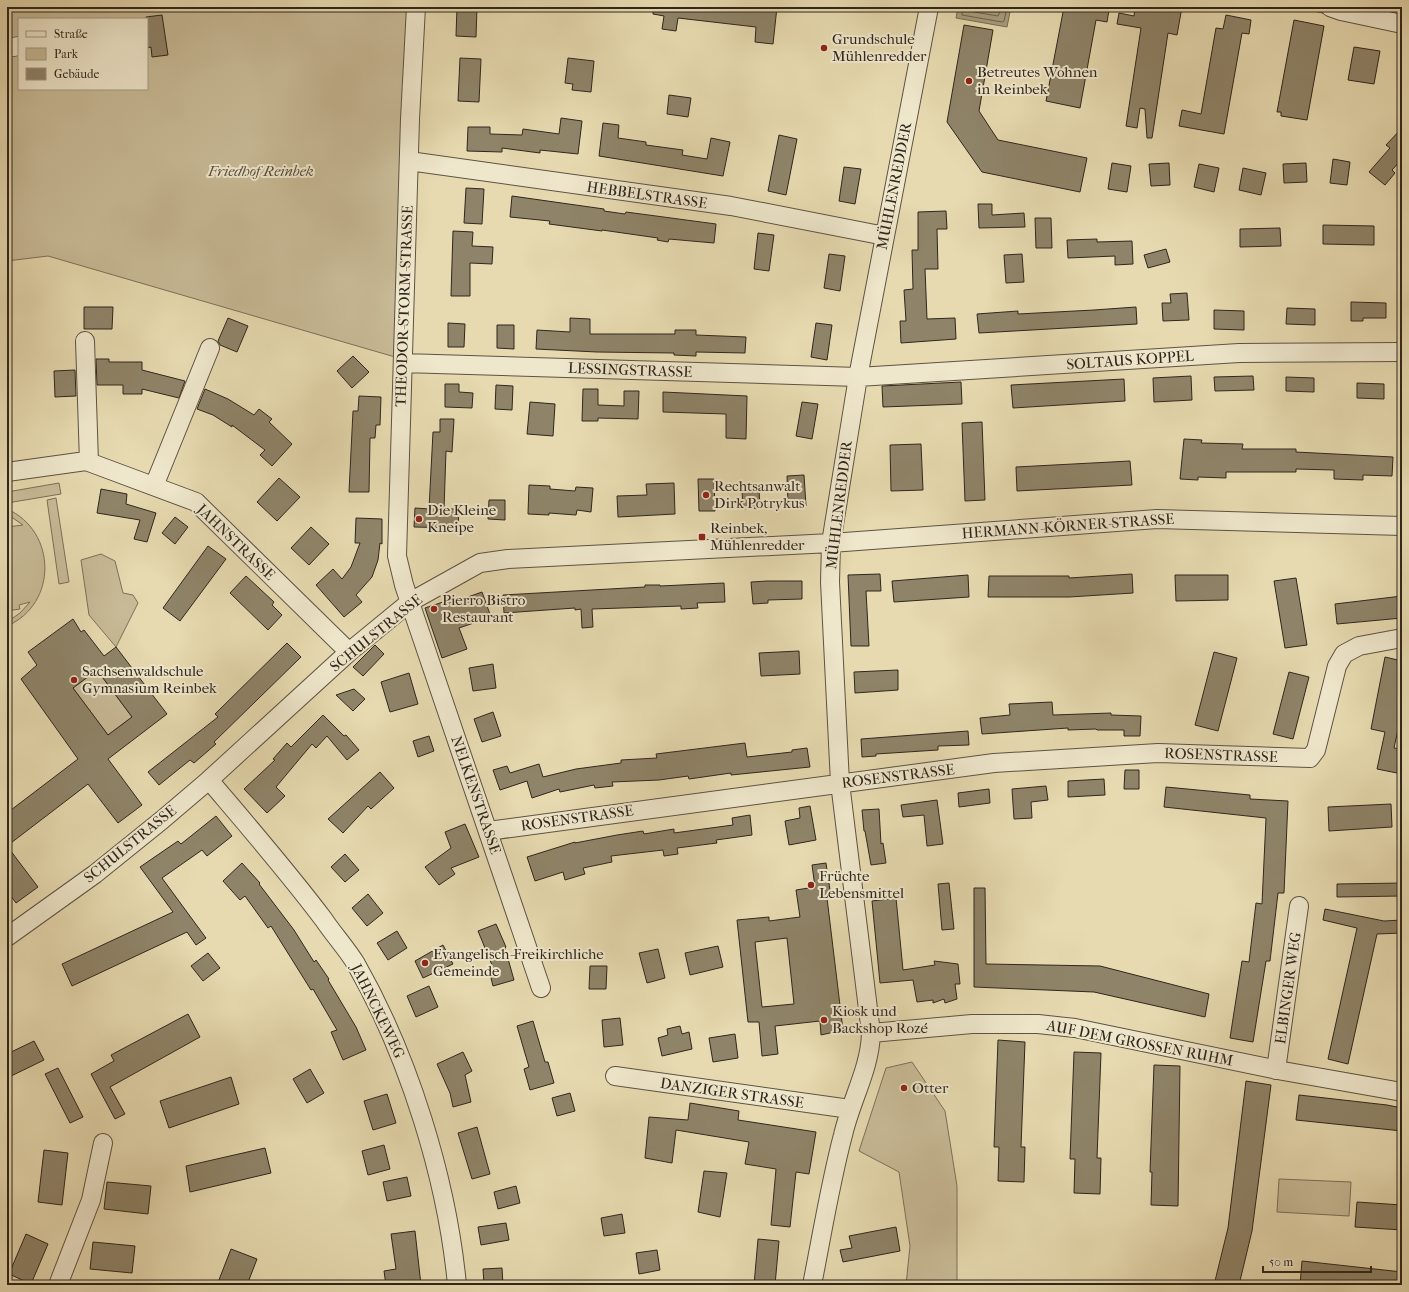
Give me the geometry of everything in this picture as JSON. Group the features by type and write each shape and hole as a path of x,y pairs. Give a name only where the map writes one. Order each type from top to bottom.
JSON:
{"street":[{"name":"THEODOR-STORM-STRASSE","path":"410,602 399,566 396,547 410,119 416,7"},
{"name":"MÜHLENREDDER","path":"871,1033 840,783 830,582 831,543 858,377 929,7"},
{"path":"1330,7 1341,11 1402,24"},
{"path":"7,48 18,46"},
{"name":"HEBBELSTRASSE","path":"409,161 731,206 885,236"},
{"path":"85,341 89,462"},
{"path":"154,486 210,348"},
{"name":"SOLTAUS KOPPEL","path":"858,377 1239,353 1402,352"},
{"name":"LESSINGSTRASSE","path":"403,363 858,377"},
{"name":"JAHNSTRASSE","path":"7,472 86,461 196,502 349,652"},
{"name":"HERMANN-KÖRNER-STRASSE","path":"831,543 1157,518 1402,526"},
{"name":"SCHULSTRASSE","path":"7,937 116,857 209,780 349,652 410,602 480,563 508,559 831,543"},
{"name":"NELKENSTRASSE","path":"410,602 541,988"},
{"name":"ROSENSTRASSE","path":"488,830 994,763 1158,753 1310,758 1316,750 1337,666 1344,654 1359,646 1402,638"},
{"name":"JAHNCKEWEG","path":"209,780 301,890 356,963 394,1040 418,1104 435,1167 454,1244 458,1285"},
{"name":"ELBINGER WEG","path":"1276,1070 1300,906"},
{"name":"AUF DEM GROSSEN RUHM","path":"871,1033 972,1024 1038,1024 1082,1029 1276,1070 1402,1092"},
{"path":"812,1285 842,1136 850,1109 868,1063 871,1033"},
{"name":"DANZIGER STRASSE","path":"615,1076 850,1109"},
{"path":"58,1285 91,1200 103,1143"}],"green space":[{"name":"Friedhof Reinbek","path":"7,7 407,7 395,357 48,256 7,261"},
{"path":"1307,7 1402,7 1402,31 1309,10"},
{"path":"59,483 61,494 7,503 7,492"},
{"path":"56,498 69,582 59,584 47,500"},
{"path":"7,509 23,519 35,533 42,550 45,568 43,585 36,602 24,616 7,626 7,622 20,613 30,602 19,605 20,609 7,611 7,527 23,525 7,514"},
{"path":"101,554 115,561 123,593 133,595 138,603 116,647 89,615 81,560"},
{"path":"97,670 132,717 108,735 73,688"},
{"path":"912,1062 945,1111 957,1186 957,1285 906,1285 910,1246 899,1172 859,1151 886,1068"},
{"path":"1279,1179 1351,1182 1349,1216 1277,1212"}],"water":[{"path":"958,7 1011,7 1007,27 956,18"}],"building":[{"path":"457,7 477,7 476,37 456,36"},
{"path":"653,7 777,7 773,44 755,42 756,27 678,18 676,31 662,29 664,16 653,14"},
{"path":"1064,7 1087,7 1109,10 1107,22 1096,20 1080,108 1046,101"},
{"path":"1135,7 1182,7 1177,35 1168,33 1152,138 1147,138 1145,109 1140,108 1137,128 1126,126 1141,28 1117,24 1119,13 1134,16"},
{"path":"162,15 168,55 152,57 151,47 148,48 148,18 146,17"},
{"path":"1226,15 1251,20 1249,34 1242,33 1224,134 1179,126 1182,110 1201,114 1216,28 1223,29"},
{"path":"1294,20 1324,26 1307,120 1281,116 1281,112 1277,112"},
{"name":"Betreutes Wohnen in Reinbek","path":"964,25 993,30 979,111 998,140 1087,158 1080,192 982,172 947,122"},
{"path":"1354,47 1380,51 1374,84 1348,80"},
{"path":"460,58 481,59 479,102 458,101"},
{"path":"568,58 594,61 591,92 572,90 573,84 565,83"},
{"path":"669,95 691,98 688,117 667,114"},
{"path":"561,118 582,121 578,154 540,150 540,153 502,148 502,152 467,151 468,127 490,127 490,134 522,135 523,129 559,134"},
{"path":"603,123 619,125 618,138 646,142 646,145 683,150 682,155 707,159 711,138 730,142 723,176 599,156"},
{"path":"1402,128 1402,159 1392,170 1395,173 1385,185 1369,172 1390,148 1386,145"},
{"path":"779,135 797,139 786,195 768,191"},
{"path":"1333,159 1350,162 1347,185 1330,183"},
{"path":"1112,163 1131,166 1127,192 1108,189"},
{"path":"1169,163 1170,185 1151,186 1149,164"},
{"path":"1306,163 1307,182 1284,183 1283,164"},
{"path":"1199,164 1219,168 1214,192 1194,187"},
{"path":"844,167 861,169 855,204 839,201"},
{"path":"1243,168 1266,173 1261,195 1239,190"},
{"path":"466,188 484,189 482,224 464,223"},
{"path":"512,196 604,209 604,211 625,214 626,212 716,224 714,243 669,239 668,242 657,240 658,238 549,224 550,221 510,217"},
{"path":"978,204 992,204 992,215 1024,213 1025,227 979,228"},
{"path":"946,211 947,229 937,229 938,269 925,269 927,319 955,318 956,339 901,343 900,321 906,321 904,290 913,289 912,250 918,250 918,212"},
{"path":"1035,218 1051,218 1052,248 1036,248"},
{"path":"1323,225 1374,226 1374,245 1323,244"},
{"path":"1280,228 1281,246 1240,247 1240,229"},
{"path":"453,231 473,232 472,246 493,247 492,264 470,263 470,296 451,296"},
{"path":"758,233 774,235 769,271 754,269"},
{"path":"1097,239 1097,242 1132,241 1133,264 1115,265 1115,256 1068,258 1067,240"},
{"path":"1166,249 1170,262 1148,268 1144,255"},
{"path":"829,254 845,256 840,291 824,288"},
{"path":"1022,254 1024,282 1006,283 1004,255"},
{"path":"1187,293 1189,320 1163,321 1162,303 1171,303 1170,294"},
{"path":"1351,302 1386,303 1386,318 1363,318 1363,321 1351,321"},
{"path":"84,307 113,307 112,329 84,329"},
{"path":"1136,307 1137,324 979,333 977,314 1018,311 1018,314"},
{"path":"1287,308 1315,309 1315,325 1286,324"},
{"path":"1214,310 1244,311 1244,330 1214,329"},
{"path":"228,318 248,326 237,352 220,345 218,341"},
{"path":"570,318 590,319 590,334 675,334 675,330 696,330 696,335 746,337 745,353 696,352 696,356 674,355 674,353 597,352 536,349 537,330 570,332"},
{"path":"448,323 465,324 464,347 448,347"},
{"path":"816,323 832,325 827,360 811,357"},
{"path":"497,325 514,325 514,349 497,348"},
{"path":"353,356 369,372 352,388 337,371"},
{"path":"96,359 109,359 109,362 142,362 142,370 185,381 179,398 142,389 142,394 123,394 123,385 97,385"},
{"path":"75,370 76,396 55,397 54,371"},
{"path":"1191,376 1192,400 1154,402 1153,378"},
{"path":"1253,376 1254,390 1215,391 1214,377"},
{"path":"1286,377 1314,378 1314,392 1286,391"},
{"path":"1124,379 1125,401 1013,408 1011,385"},
{"path":"961,382 962,404 883,407 882,386"},
{"path":"1357,383 1384,384 1384,399 1357,398"},
{"path":"445,384 459,384 459,392 473,393 472,408 445,407"},
{"path":"496,385 513,386 512,410 495,409"},
{"path":"205,389 228,399 254,415 259,409 272,419 269,422 292,444 272,466 260,455 265,450 232,425 232,427 213,415 197,409"},
{"path":"583,389 598,389 598,405 624,406 624,391 639,391 638,419 598,418 598,421 582,421"},
{"path":"663,392 747,396 746,439 726,438 726,414 663,412"},
{"path":"359,396 381,397 380,425 376,425 375,438 370,438 369,492 349,492 353,411 358,411"},
{"path":"530,402 555,404 553,436 527,434"},
{"path":"802,402 818,404 812,439 796,436"},
{"path":"440,419 454,419 452,452 446,451 444,509 459,509 458,528 414,527 415,508 429,509 433,432 440,432"},
{"path":"982,422 985,500 965,501 962,423"},
{"path":"1184,439 1202,440 1201,443 1243,444 1242,449 1296,449 1296,452 1393,457 1392,476 1363,475 1363,480 1334,479 1334,470 1296,469 1296,472 1226,472 1226,478 1198,477 1198,480 1180,479"},
{"path":"921,444 923,490 891,491 890,445"},
{"path":"1130,461 1132,485 1017,491 1016,467"},
{"path":"804,475 806,506 788,507 787,476"},
{"path":"279,478 300,497 277,521 257,502"},
{"name":"Rechtsanwalt Dirk Potrykus","path":"698,479 714,479 715,511 699,511"},
{"path":"674,483 675,514 618,517 617,496 647,495 646,484"},
{"path":"529,485 550,486 550,489 575,491 576,487 593,488 591,512 577,510 576,515 549,513 549,515 528,514"},
{"path":"101,489 127,494 126,504 156,513 147,542 134,539 140,520 97,513"},
{"path":"759,489 760,508 743,509 742,490"},
{"path":"489,500 505,500 505,520 488,519"},
{"path":"175,517 188,527 175,544 162,533"},
{"path":"356,518 382,519 382,544 380,543 378,560 372,577 356,595 362,602 344,617 316,585 333,569 342,579 351,567 360,543 355,543"},
{"path":"311,527 329,544 309,565 291,548"},
{"path":"208,546 226,559 180,621 163,608"},
{"path":"880,574 881,591 866,591 869,646 851,646 848,575"},
{"path":"1132,574 1133,593 1069,597 988,597 989,576 1069,576 1069,578"},
{"path":"968,575 969,597 894,602 892,581"},
{"path":"1175,575 1228,575 1228,600 1176,601"},
{"path":"246,576 274,602 272,605 282,615 268,630 230,593"},
{"path":"1296,578 1307,645 1285,648 1274,581"},
{"path":"802,581 802,599 768,600 768,603 753,604 751,582"},
{"path":"724,583 725,602 697,603 698,608 681,609 681,606 592,609 593,627 582,628 581,609 575,610 575,608 504,613 503,595 645,587 645,585 660,586"},
{"path":"482,592 491,617 459,628 467,649 442,658 425,608 449,600 451,603"},
{"path":"1402,596 1402,618 1337,624 1335,604"},
{"path":"73,619 81,632 84,630 104,656 116,647 167,714 108,759 142,805 118,823 88,784 7,846 7,813 78,759 21,679 37,665 28,652","holes":["97,670 132,717 108,735 73,688"]},
{"path":"287,643 301,657 214,742 216,744 194,763 190,760 159,785 148,772 218,717 215,714"},
{"path":"375,645 384,654 363,676 353,667"},
{"path":"799,651 800,674 761,676 759,653"},
{"path":"1214,652 1237,658 1218,731 1195,725"},
{"path":"1385,657 1402,661 1402,711 1394,748 1402,749 1402,774 1377,769 1385,732 1371,729"},
{"path":"493,664 496,688 473,691 469,668"},
{"path":"898,670 898,690 855,693 854,672"},
{"path":"1289,672 1309,677 1293,739 1273,734"},
{"path":"409,673 418,704 390,712 381,682"},
{"path":"354,689 365,699 353,711 336,695"},
{"path":"1052,702 1053,715 1111,713 1111,715 1141,716 1140,736 1124,736 1124,730 1068,730 1068,728 982,734 980,718 1010,715 1009,704"},
{"path":"493,712 501,736 482,742 474,719"},
{"path":"323,715 344,736 346,735 359,750 347,760 327,736 316,748 312,744 276,787 285,796 267,813 244,789 275,760 273,759 287,743 291,747"},
{"path":"968,731 969,745 938,746 938,750 876,754 876,756 862,757 861,739"},
{"path":"429,736 434,751 418,757 413,741"},
{"path":"745,743 747,757 792,752 792,750 807,748 810,767 731,775 731,773 689,779 688,776 659,780 612,782 613,786 595,788 594,785 560,792 559,789 532,798 527,781 500,790 493,770 507,766 510,773 539,764 543,777 576,769 621,763 621,760 657,758 656,754"},
{"path":"1125,770 1139,770 1139,789 1124,789"},
{"path":"380,772 394,788 371,809 368,806 343,833 328,819"},
{"path":"1104,779 1105,795 1068,797 1068,781"},
{"path":"1046,786 1048,800 1031,802 1032,818 1014,819 1012,789"},
{"path":"1166,787 1250,795 1250,799 1288,801 1284,893 1278,893 1270,961 1266,961 1253,1042 1230,1038 1242,961 1249,962 1256,903 1262,904 1266,818 1164,807"},
{"path":"989,789 990,803 959,807 958,793"},
{"path":"937,800 943,844 927,846 924,815 903,817 901,805"},
{"path":"1391,804 1392,827 1329,831 1328,807"},
{"path":"810,806 816,840 789,845 785,821 800,818 799,808"},
{"path":"879,809 881,844 883,843 886,863 871,865 864,831 862,810"},
{"path":"750,815 752,835 716,840 717,843 677,848 678,854 664,856 663,850 611,856 612,862 583,868 585,874 565,880 563,872 535,881 527,857 575,842 617,835 643,831 644,834 674,829 674,833 733,825 732,818"},
{"path":"216,816 232,836 207,856 202,850 162,878 206,938 196,945 187,932 72,986 62,964 173,912 140,867 178,841 181,844"},
{"path":"465,824 479,857 451,868 455,874 439,885 425,867 451,848 445,832"},
{"path":"7,846 38,887 16,903 7,891"},
{"path":"345,854 359,870 345,882 331,867"},
{"path":"242,863 260,883 259,884 294,930 314,962 316,960 329,979 328,980 356,1027 366,1050 343,1060 331,1032 337,1030 313,989 311,990 271,926 268,928 245,896 240,900 223,881"},
{"path":"826,863 831,897 827,898 843,1030 821,1035 820,1021 775,1026 778,1054 762,1056 759,1022 748,1022 737,920 769,917 769,921 800,917 796,890 815,887 812,865","holes":["787,938 794,1004 762,1007 755,942"]},
{"path":"949,883 954,929 942,930 938,884"},
{"path":"1402,883 1402,896 1337,897 1337,884"},
{"path":"974,888 985,888 986,964 1100,966 1209,994 1205,1017 1094,992 974,987"},
{"path":"368,894 383,913 367,926 352,908"},
{"path":"896,898 903,970 935,965 934,961 958,964 960,984 955,984 957,999 945,1003 944,999 933,1003 933,1000 917,1002 913,980 880,983 872,901"},
{"path":"1325,909 1384,921 1402,920 1402,933 1377,934 1348,1064 1328,1059 1357,928 1323,920"},
{"path":"496,924 506,947 505,948 514,980 493,986 488,966 492,965 478,931"},
{"path":"397,931 407,948 388,960 377,943"},
{"path":"443,945 453,964 423,978 415,961"},
{"path":"718,946 723,967 690,975 685,953"},
{"path":"658,949 665,978 647,983 639,953"},
{"path":"208,953 220,968 203,981 191,966"},
{"path":"590,966 607,966 606,989 589,989"},
{"path":"429,986 438,1007 416,1017 407,996"},
{"path":"188,1014 200,1037 110,1087 125,1114 115,1119 91,1074 114,1061 111,1055"},
{"path":"620,1018 623,1045 604,1047 602,1020"},
{"path":"533,1021 545,1062 548,1062 554,1083 530,1090 524,1069 529,1067 517,1026"},
{"path":"680,1026 682,1034 689,1032 692,1049 662,1056 658,1038 668,1035 667,1029"},
{"path":"735,1034 738,1058 713,1062 709,1038"},
{"path":"998,1040 1025,1042 1021,1147 1025,1147 1024,1182 998,1181 999,1147 994,1147"},
{"path":"34,1041 44,1060 7,1078 7,1054"},
{"path":"463,1052 472,1071 465,1075 471,1102 453,1107 450,1093 437,1064"},
{"path":"1074,1052 1101,1053 1097,1158 1101,1158 1100,1194 1074,1193 1075,1159 1070,1159"},
{"path":"1154,1065 1180,1066 1178,1206 1151,1205 1152,1172 1150,1172"},
{"path":"58,1068 83,1117 70,1123 45,1074"},
{"path":"310,1069 324,1093 307,1103 293,1079"},
{"path":"231,1077 239,1104 169,1128 160,1101"},
{"path":"1246,1081 1271,1085 1252,1231 1239,1285 1214,1285 1228,1228"},
{"path":"570,1093 575,1111 557,1116 552,1098"},
{"path":"387,1094 396,1123 373,1130 364,1101"},
{"path":"1299,1095 1402,1108 1402,1131 1296,1120"},
{"path":"690,1103 739,1111 738,1120 816,1132 809,1174 796,1172 790,1227 771,1225 776,1169 745,1164 749,1142 676,1130 672,1163 645,1158 649,1117 688,1120"},
{"path":"477,1127 490,1174 472,1179 458,1133"},
{"path":"384,1145 390,1169 368,1175 362,1151"},
{"path":"265,1148 271,1173 190,1192 186,1166"},
{"path":"44,1150 68,1153 62,1205 38,1202"},
{"path":"704,1171 727,1173 720,1217 698,1212"},
{"path":"407,1177 411,1196 387,1201 383,1182"},
{"path":"107,1182 151,1186 148,1214 104,1209"},
{"path":"516,1186 520,1203 498,1209 494,1192"},
{"path":"1357,1202 1402,1205 1402,1230 1355,1227"},
{"path":"622,1214 625,1233 604,1236 601,1218"},
{"path":"506,1223 509,1240 481,1245 478,1227"},
{"path":"896,1227 900,1251 843,1262 840,1250 852,1248 849,1236"},
{"path":"415,1231 421,1285 386,1285 384,1271 396,1269 391,1234"},
{"path":"26,1234 48,1244 31,1284 9,1274"},
{"path":"758,1239 779,1241 775,1285 754,1285"},
{"path":"93,1242 135,1246 132,1273 90,1269"},
{"path":"231,1249 257,1259 247,1285 217,1285"},
{"path":"657,1250 660,1270 639,1274 636,1253"},
{"path":"1302,1261 1402,1272 1402,1285 1300,1285"},
{"path":"502,1268 503,1285 484,1285 483,1269"}],"place":[{"name":"Grundschule Mühlenredder","path":"824,48"},
{"name":"Betreutes Wohnen in Reinbek","path":"969,81"},
{"name":"Rechtsanwalt Dirk Potrykus","path":"706,495"},
{"name":"Die Kleine Kneipe","path":"419,519"},
{"name":"Reinbek, Mühlenredder","path":"702,537"},
{"name":"Pierro Bistro Restaurant","path":"434,609"},
{"name":"Sachsenwaldschule Gymnasium Reinbek","path":"74,680"},
{"name":"Früchte Lebensmittel","path":"811,885"},
{"name":"Evangelisch-Freikirchliche Gemeinde","path":"425,963"},
{"name":"Kiosk und Backshop Rozé","path":"824,1020"},
{"name":"Otter","path":"904,1088"}]}
